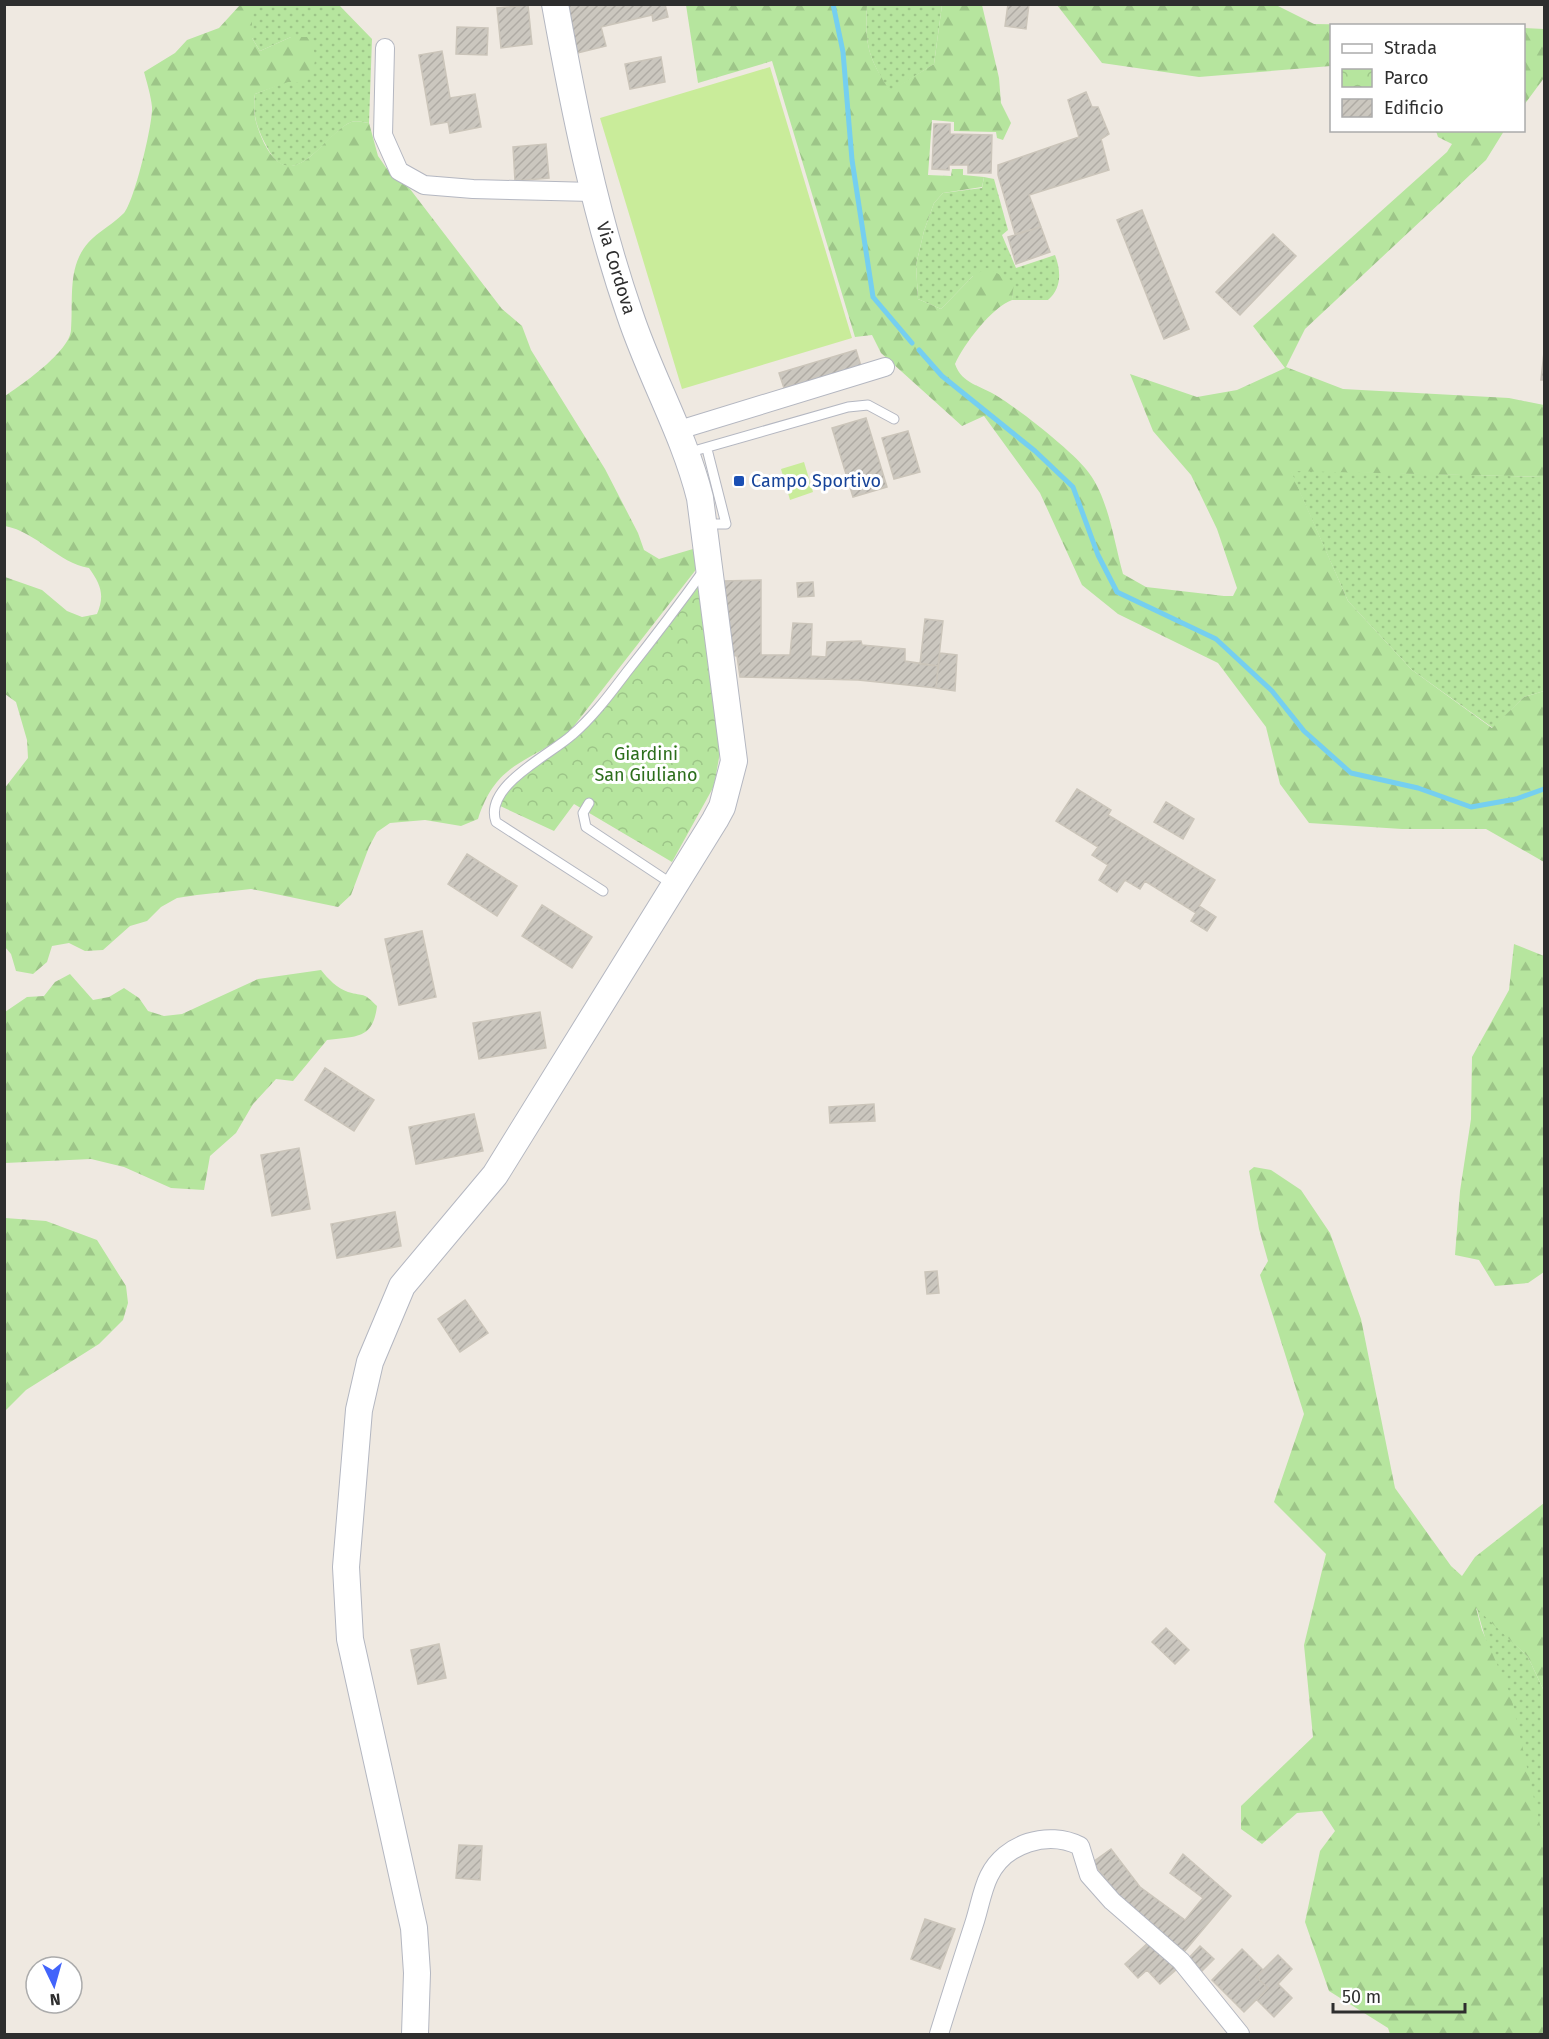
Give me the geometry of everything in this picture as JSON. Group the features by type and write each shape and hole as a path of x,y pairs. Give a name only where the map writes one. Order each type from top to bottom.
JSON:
{"street":[{"name":"Via Cordova","path":"415,2034 417,1972 414,1928 350,1639 346,1567 359,1410 370,1362 402,1286 495,1175 722,807 734,761 707,565 694,439 631,319 609,255 593,192 555,4"},
{"path":"385,48 383,135 399,171 424,185 473,189 593,192"},
{"path":"694,439 885,367"},
{"path":"939,2034 989,1875 1010,1851 1031,1841 1050,1839 1070,1841 1080,1846 1089,1875 1112,1900 1181,1961 1240,2034"}],"lane":[{"path":"694,439 848,407 868,405 894,419"},
{"path":"603,891 496,822 493,813 494,805 508,784 574,734 607,697 707,565"},
{"path":"589,802 583,813 586,827 674,885"}],"green space":[{"path":"240,5 252,5 252,38 260,51 291,37 307,37 315,55 314,65 305,82 288,82 255,94 254,113 257,125 264,143 275,159 286,165 297,165 351,122 369,123 378,156 387,169 410,189 502,309 522,326 531,350 605,469 638,533 644,550 659,559 693,549 698,567 570,731 504,774 494,785 478,819 461,826 425,820 390,823 377,832 351,895 338,907 251,889 177,898 161,907 147,921 130,926 103,950 85,951 69,943 52,946 47,962 33,974 16,971 11,954 5,947 4,789 28,758 27,740 16,702 5,694 5,577 42,590 67,611 82,617 97,614 101,596 99,585 89,568 67,560 17,529 5,526 5,396 44,367 63,348 71,330 73,283 79,257 88,243 118,219 128,206 142,162 151,116 152,107 144,72 175,53 187,40 219,28"},
{"path":"252,5 339,5 372,39 369,123 351,122 298,164 287,166 277,161 267,147 258,127 254,108 255,94 288,81 291,37 260,51 252,38"},
{"path":"686,5 867,5 870,51 890,91 934,64 942,5 982,5 999,78 1001,103 1011,123 1003,140 997,138 996,132 954,131 954,122 932,120 928,175 951,176 952,169 963,169 963,175 984,177 982,187 943,193 934,203 916,265 918,299 941,309 973,276 987,268 1014,282 1012,300 996,310 979,327 955,364 958,371 967,380 997,396 1046,432 1089,473 1096,484 1110,522 1123,574 1146,587 1224,596 1233,596 1237,588 1217,529 1191,475 1153,431 1130,374 1197,397 1237,390 1285,368 1253,326 1447,152 1452,144 1438,137 1436,132 1503,132 1486,160 1305,329 1286,367 1343,389 1509,398 1544,405 1544,477 1291,471 1348,601 1412,670 1492,728 1524,697 1544,691 1544,862 1486,829 1402,829 1309,823 1280,784 1266,727 1218,663 1118,614 1082,585 1040,493 984,416 962,426 881,353 872,335 855,337 772,61 698,83"},
{"path":"867,5 942,5 934,64 890,92 870,51"},
{"path":"1057,5 1276,5 1314,24 1330,24 1330,66 1199,77 1102,63"},
{"path":"1525,28 1544,29 1544,78 1525,104"},
{"path":"770,67 852,338 682,389 600,118"},
{"path":"984,177 994,179 1008,230 1002,235 1016,268 1055,255 1059,273 1058,285 1048,300 1012,300 1013,282 973,276 941,309 918,299 916,265 924,231 934,203 943,193 982,188"},
{"path":"804,462 813,492 790,500 781,469"},
{"path":"1290,470 1544,477 1544,691 1524,697 1493,728 1412,670 1348,601"},
{"name":"Giardini San Giuliano","path":"700,580 722,741 714,786 672,862 574,804 554,831 498,805 517,778 577,735"},
{"path":"1514,944 1544,956 1544,1272 1528,1283 1495,1286 1479,1260 1455,1255 1460,1191 1471,1119 1472,1057 1509,990"},
{"path":"321,970 340,988 366,996 377,1006 372,1025 367,1031 355,1036 327,1040 293,1081 276,1079 253,1104 236,1133 210,1156 204,1190 171,1188 124,1167 91,1159 5,1163 5,1012 27,997 44,996 55,982 70,974 93,1000 109,997 124,988 139,998 148,1011 164,1016 182,1014 258,979"},
{"path":"1254,1167 1271,1170 1301,1190 1330,1233 1361,1319 1395,1488 1451,1566 1462,1576 1475,1557 1544,1503 1544,1691 1528,1657 1476,1608 1482,1630 1511,1696 1544,1843 1544,2034 1390,2034 1388,2028 1329,1991 1305,1922 1320,1851 1335,1831 1322,1811 1297,1813 1262,1844 1241,1829 1241,1806 1313,1737 1304,1645 1326,1554 1274,1502 1304,1414 1260,1275 1268,1261 1259,1229 1249,1171"},
{"path":"5,1218 46,1221 97,1240 126,1286 128,1303 123,1320 99,1344 26,1390 5,1411"},
{"path":"1476,1606 1528,1657 1544,1691 1544,1843"}],"building":[{"path":"561,4 665,4 668,17 653,21 652,15 601,27 606,46 573,54"},
{"path":"1008,4 1029,4 1026,29 1005,26"},
{"path":"528,5 532,44 501,48 497,8"},
{"path":"457,27 488,28 487,55 456,54"},
{"path":"442,51 450,98 475,94 481,127 450,133 448,122 431,125 419,55"},
{"path":"661,57 665,82 630,89 625,64"},
{"path":"1086,92 1092,107 1098,107 1109,134 1101,139 1109,170 1029,195 1041,227 1015,234 998,175 998,165 1079,137 1068,100"},
{"path":"934,124 950,124 950,134 992,135 991,173 968,173 968,165 949,165 949,170 932,169"},
{"path":"546,144 549,178 515,181 513,147"},
{"path":"1142,210 1189,329 1164,339 1117,220"},
{"path":"1041,227 1050,252 1016,264 1008,237"},
{"path":"1273,234 1296,256 1240,315 1216,292"},
{"path":"856,350 861,366 784,388 779,373"},
{"path":"1544,352 1544,380 1541,380"},
{"path":"866,418 887,487 853,497 832,428"},
{"path":"908,431 920,472 894,479 882,438"},
{"path":"761,580 761,655 790,655 793,623 812,624 811,656 826,657 827,642 861,641 862,645 905,649 905,661 938,666 936,688 858,680 740,677 737,656 730,655 723,581"},
{"path":"813,582 814,596 798,597 797,583"},
{"path":"925,619 943,621 938,666 920,664"},
{"path":"940,653 957,655 955,691 936,688"},
{"path":"1077,789 1111,810 1108,815 1215,880 1199,906 1216,917 1207,931 1191,921 1196,913 1145,881 1140,889 1125,880 1117,892 1099,880 1108,865 1092,855 1098,847 1056,821"},
{"path":"1166,802 1194,819 1183,839 1154,822"},
{"path":"467,854 517,886 497,916 448,884"},
{"path":"542,905 592,937 572,968 522,936"},
{"path":"422,931 436,997 399,1005 385,939"},
{"path":"540,1012 546,1048 479,1059 473,1023"},
{"path":"325,1068 374,1100 354,1131 305,1100"},
{"path":"874,1104 875,1121 830,1123 829,1107"},
{"path":"474,1114 483,1151 416,1164 409,1127"},
{"path":"299,1148 310,1209 272,1216 261,1155"},
{"path":"395,1212 401,1246 337,1258 331,1224"},
{"path":"937,1271 939,1293 927,1294 925,1272"},
{"path":"465,1300 488,1333 460,1352 438,1319"},
{"path":"1166,1628 1189,1650 1175,1664 1152,1642"},
{"path":"439,1644 446,1678 418,1684 411,1650"},
{"path":"459,1845 482,1846 480,1880 456,1878"},
{"path":"1111,1849 1140,1887 1185,1920 1203,1898 1170,1873 1183,1854 1231,1896 1184,1952 1122,1901 1093,1862"},
{"path":"925,1919 955,1929 940,1969 911,1959"},
{"path":"1151,1940 1177,1969 1160,1984 1147,1970 1138,1978 1125,1964"},
{"path":"1200,1946 1214,1959 1199,1974 1186,1961"},
{"path":"1242,1949 1263,1970 1256,1977 1268,1988 1244,2012 1212,1980"},
{"path":"1278,1955 1292,1969 1278,1984 1292,1998 1274,2017 1257,2000 1268,1988 1256,1977"}],"waterway":[{"path":"833,4 843,52 852,160 873,297 912,343"},
{"path":"919,350 942,376 1035,451 1073,487 1098,555 1117,592 1216,639 1272,691 1304,731 1351,773 1418,788 1471,807 1516,799 1544,789"}],"place":[{"name":"Campo Sportivo","path":"739,481"}]}
